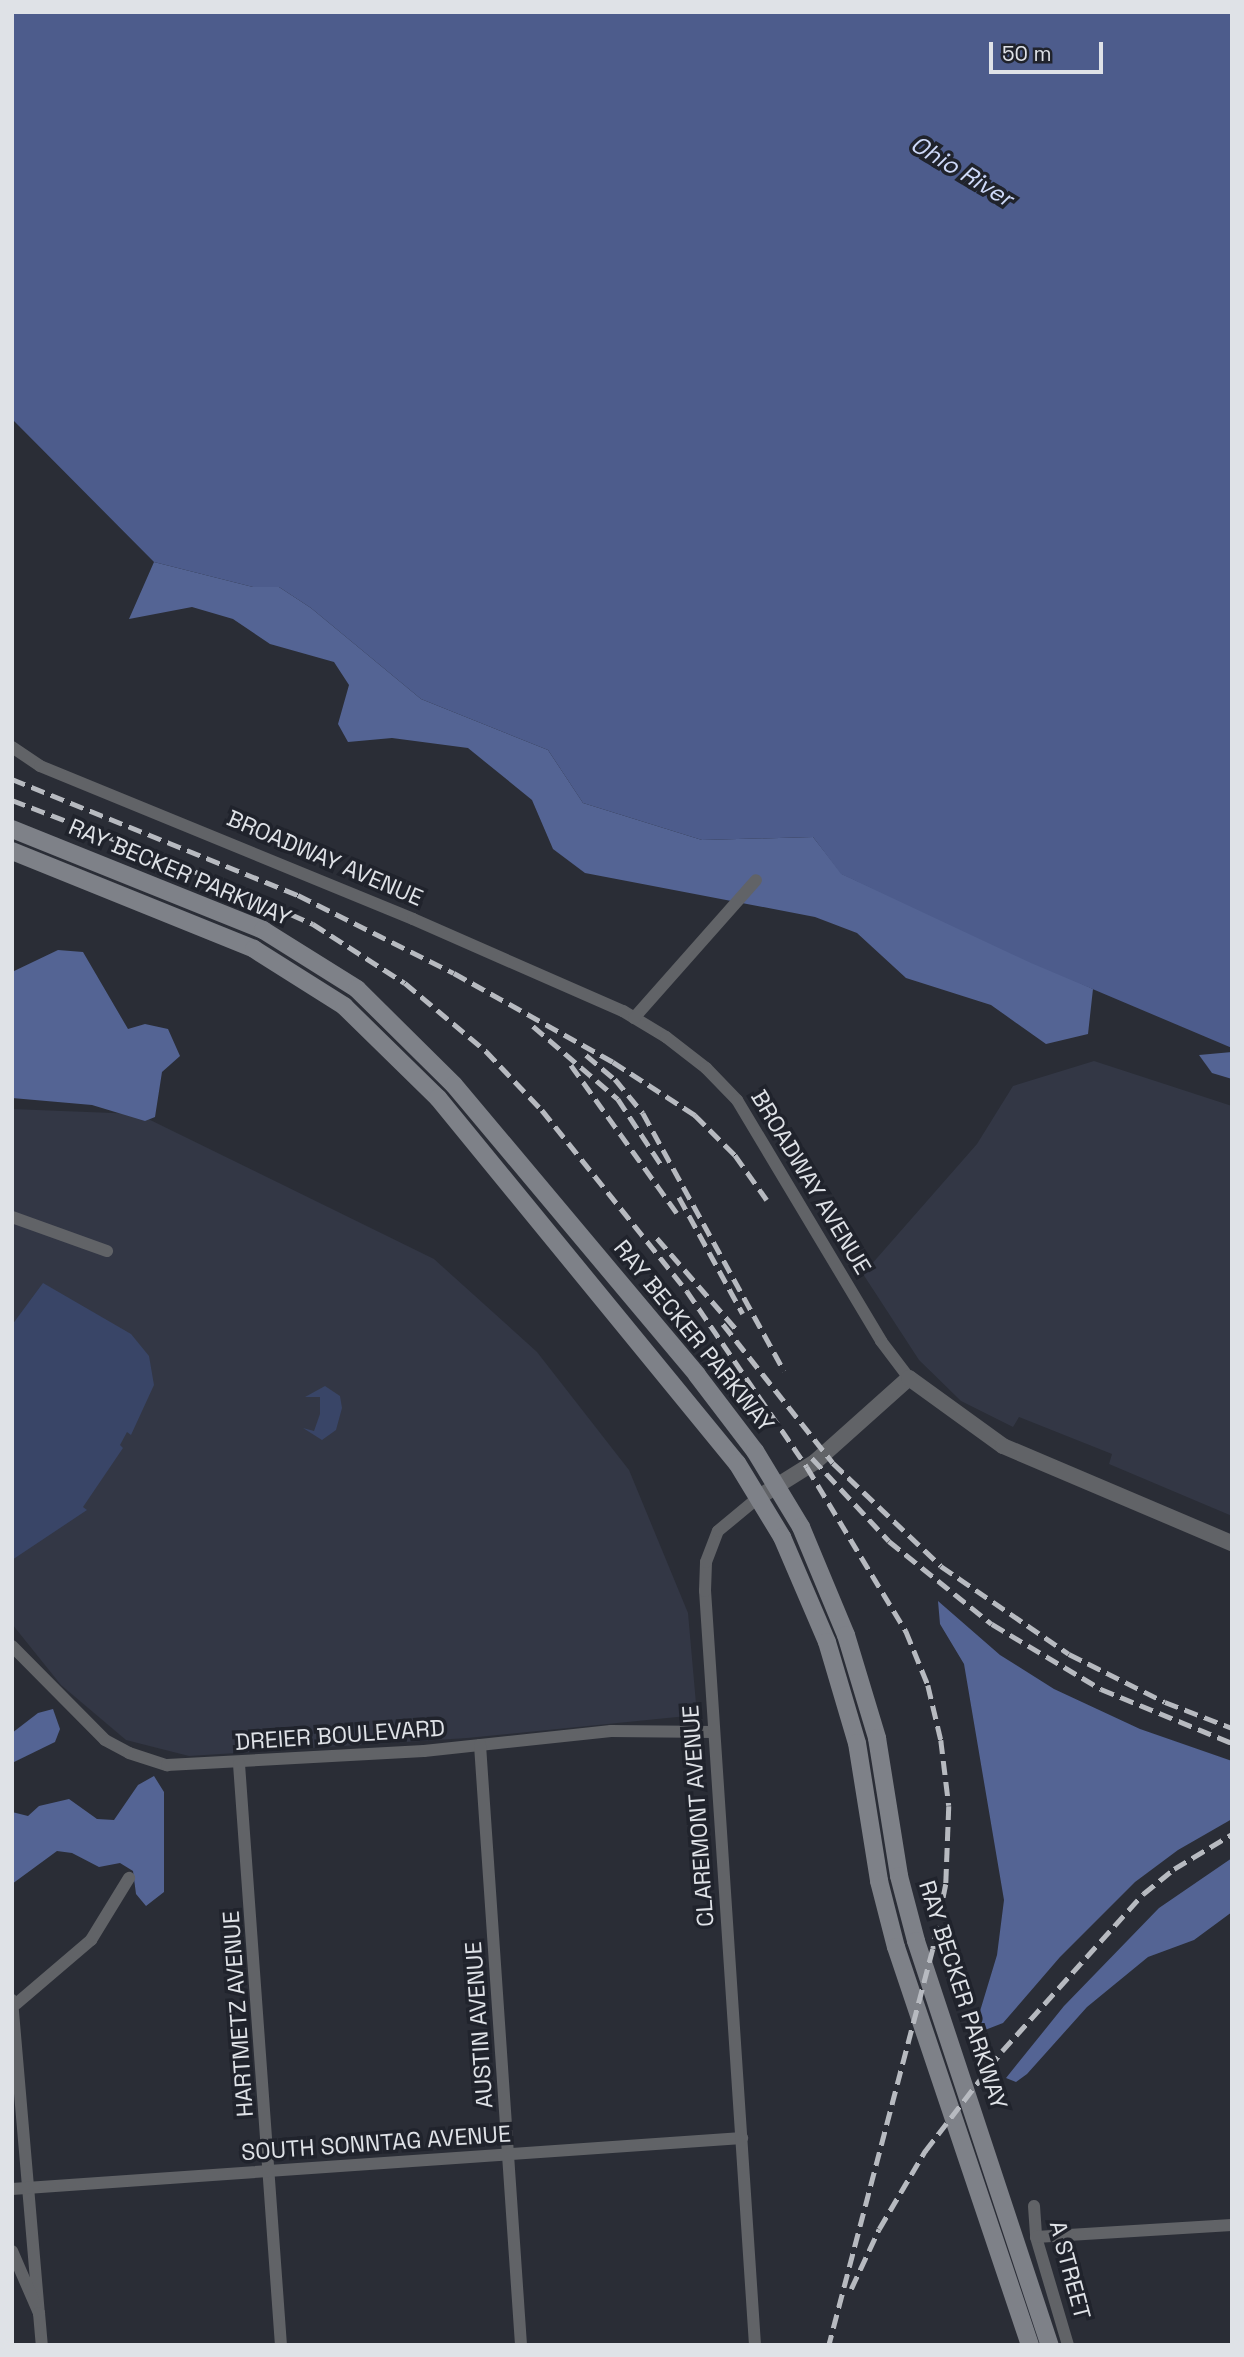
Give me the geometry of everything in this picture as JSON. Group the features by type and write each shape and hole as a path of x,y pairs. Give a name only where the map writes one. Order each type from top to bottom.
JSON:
{"main road":[{"name":"RAY BECKER PARKWAY","path":"12,829 263,930 357,989 420,1047 561,1210 727,1412 776,1486 818,1562 861,1680 877,1738 899,1876 916,1941 1050,2345"},
{"name":"RAY BECKER PARKWAY","path":"12,851 254,948 354,1014 439,1098 710,1424 759,1497 799,1571 837,1675 857,1743 879,1881 896,1947 1030,2345"}],"street":[{"name":"BROADWAY AVENUE","path":"12,747 40,766 413,919 634,1018 682,1049 737,1100 881,1341 909,1378 1003,1446 1232,1543"},
{"path":"634,1018 756,880"},
{"path":"12,1217 107,1251"},
{"name":"CLAREMONT AVENUE","path":"755,2345 706,1562 718,1531 759,1497 815,1462 909,1378"},
{"name":"DREIER BOULEVARD","path":"12,1646 84,1721 129,1754 167,1765 239,1764 480,1745 611,1731 715,1732"},
{"name":"AUSTIN AVENUE","path":"480,1745 522,2345"},
{"name":"HARTMETZ AVENUE","path":"239,1764 281,2345"},
{"path":"42,2345 14,2002 91,1940 129,1878"},
{"name":"SOUTH SONNTAG AVENUE","path":"12,2189 742,2138"},
{"name":"A STREET","path":"1034,2206 1036,2238 1068,2345"},
{"path":"1036,2238 1232,2225"},
{"path":"12,2250 39,2313"}],"shaded area":[{"path":"154,562 253,587 279,587 311,608 421,699 548,750 583,803 702,840 813,837 842,874 1093,989 1088,1034 1046,1044 991,1005 906,978 857,933 815,917 585,873 553,849 532,800 468,748 392,738 348,742 338,724 349,685 334,662 270,644 233,619 192,607 129,619"},
{"path":"58,950 83,952 128,1029 145,1024 168,1029 180,1056 162,1072 155,1117 145,1121 92,1105 12,1098 12,972"},
{"path":"1232,1052 1232,1079 1212,1073 1199,1055"},
{"path":"1094,1061 1232,1106 1232,1516 1109,1464 1112,1454 1019,1417 1013,1427 961,1401 919,1360 863,1274 977,1144 1013,1086"},
{"path":"12,1109 138,1114 434,1259 537,1352 629,1470 688,1613 697,1715 467,1738 189,1756 126,1740 61,1685 12,1624"},
{"path":"43,1283 131,1334 149,1356 154,1385 131,1435 127,1432 120,1445 123,1448 83,1507 87,1510 12,1560 12,1325"},
{"path":"325,1386 340,1396 342,1408 336,1430 322,1440 303,1428 314,1431 320,1414 320,1397 305,1397"},
{"path":"938,1601 1000,1655 1054,1689 1140,1729 1232,1761 1232,1819 1178,1850 1135,1882 1060,1957 1003,2023 985,2030 977,2021 997,1955 1004,1900 964,1664 940,1624"},
{"path":"53,1709 60,1729 55,1742 12,1763 12,1733 38,1713"},
{"path":"154,1776 164,1792 164,1892 146,1906 136,1894 133,1871 120,1863 99,1867 72,1853 57,1851 12,1884 12,1812 28,1816 39,1806 69,1799 97,1819 114,1820 138,1785"},
{"path":"1232,1858 1232,1912 1194,1940 1148,1957 1087,2007 1027,2074 1016,2082 1006,2078 1064,2006 1159,1908"}],"water":[{"name":"Ohio River","path":"12,12 1232,12 1232,1048 1031,963 841,874 813,837 702,840 583,803 548,750 421,699 311,608 279,587 253,587 154,562 12,419"}],"railway":[{"path":"12,779 298,895 454,973 613,1062 695,1115 735,1155 767,1200"},
{"path":"12,800 176,863 313,924 405,983 486,1051 542,1110 687,1291 807,1467 906,1631 928,1685 941,1740 949,1806 946,1884 933,1949 829,2345"},
{"path":"533,1026 618,1099 662,1166"},
{"path":"586,1055 615,1079 643,1113 784,1371"},
{"path":"571,1065 677,1213"},
{"path":"679,1197 743,1314"},
{"path":"657,1238 737,1330"},
{"path":"723,1324 833,1463 941,1566 1069,1654 1165,1702 1232,1728"},
{"path":"812,1458 889,1541 992,1624 1101,1689 1232,1743"},
{"path":"851,2289 879,2229 925,2151 1002,2051 1143,1894 1174,1869 1232,1834"}]}
